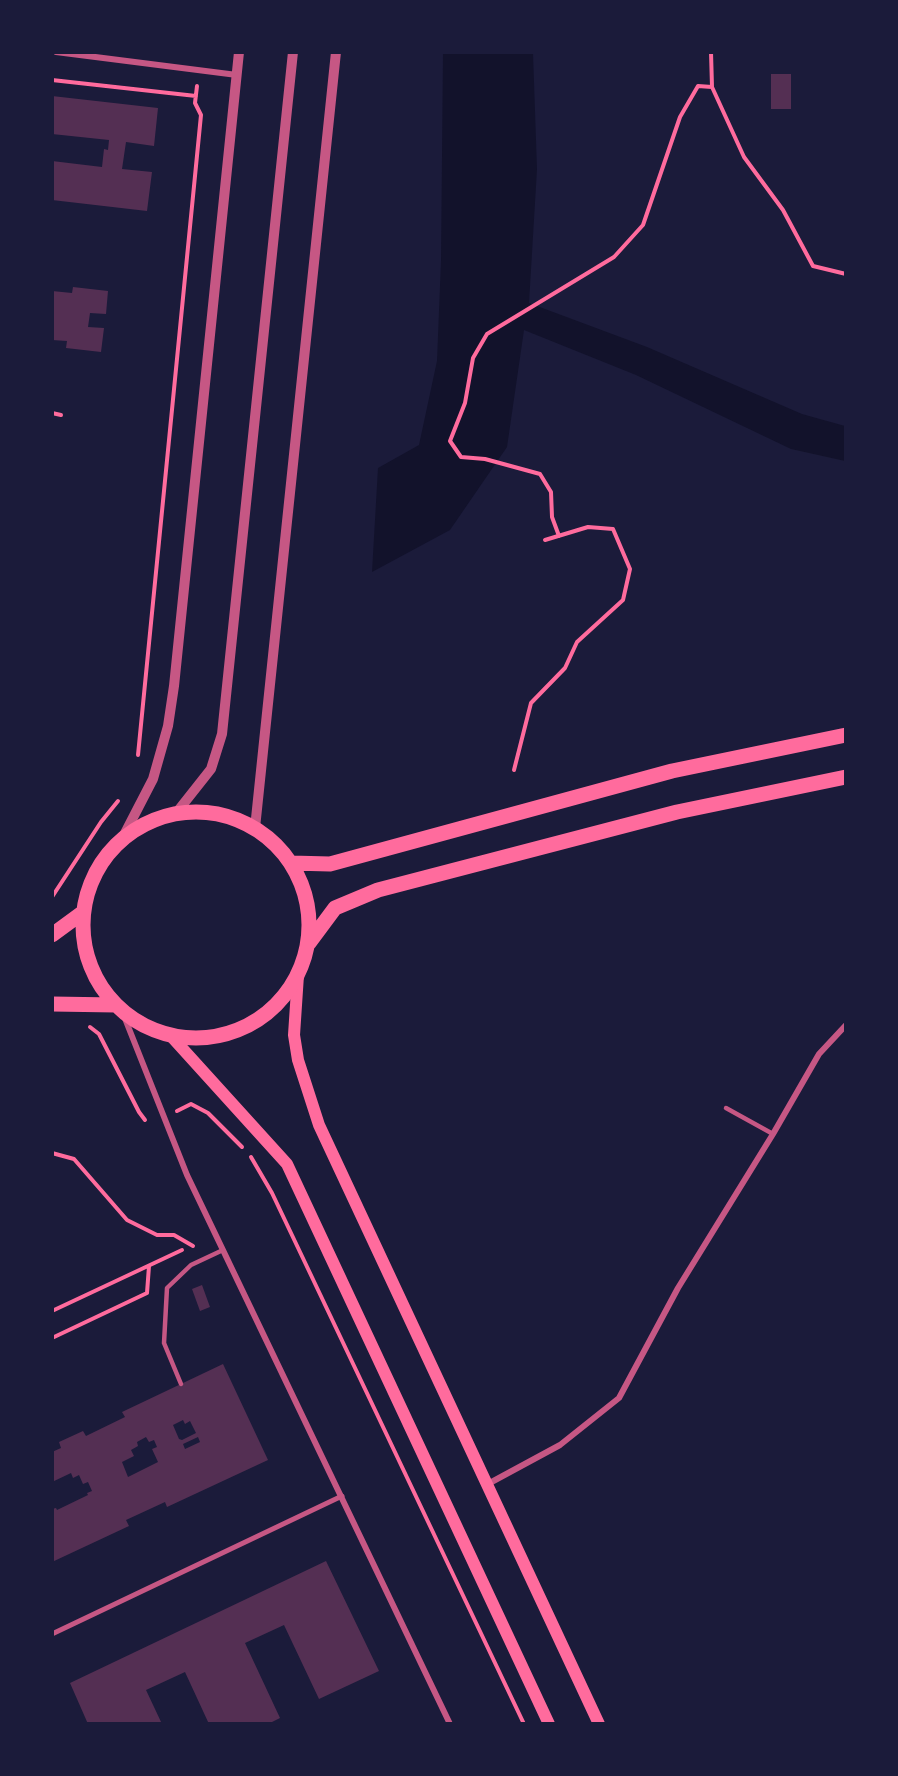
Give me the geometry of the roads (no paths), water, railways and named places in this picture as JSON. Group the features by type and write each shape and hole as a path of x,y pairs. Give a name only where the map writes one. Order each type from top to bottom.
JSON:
{"main road":[{"path":"291,863 330,864 672,771 846,735"},
{"path":"309,942 336,908 378,890 677,812 846,777"},
{"path":"204,810 242,820 255,828 274,841 291,863 308,904 309,942 298,975 282,1000 259,1020 232,1033 202,1038 171,1036 142,1024 119,1008 99,982 87,955 82,913 87,893 101,863 123,837 151,820 177,812 204,810"},
{"path":"52,935 82,913"},
{"path":"298,975 294,1035 298,1060 318,1125 598,1724"},
{"path":"52,1004 119,1008"},
{"path":"171,1036 287,1164 549,1724"}],"street":[{"path":"56,52 237,75"},
{"path":"123,837 153,779 168,726 174,687 239,52"},
{"path":"177,812 211,769 222,734 293,52"},
{"path":"255,828 336,52"},
{"path":"119,1008 187,1175 450,1724"},
{"path":"486,1485 560,1445 619,1398 678,1288 773,1134 819,1054 846,1025"},
{"path":"52,1634 342,1496"}],"lane":[{"path":"726,1108 773,1134"},
{"path":"181,1384 164,1343 167,1288 191,1265 223,1250"}]}
